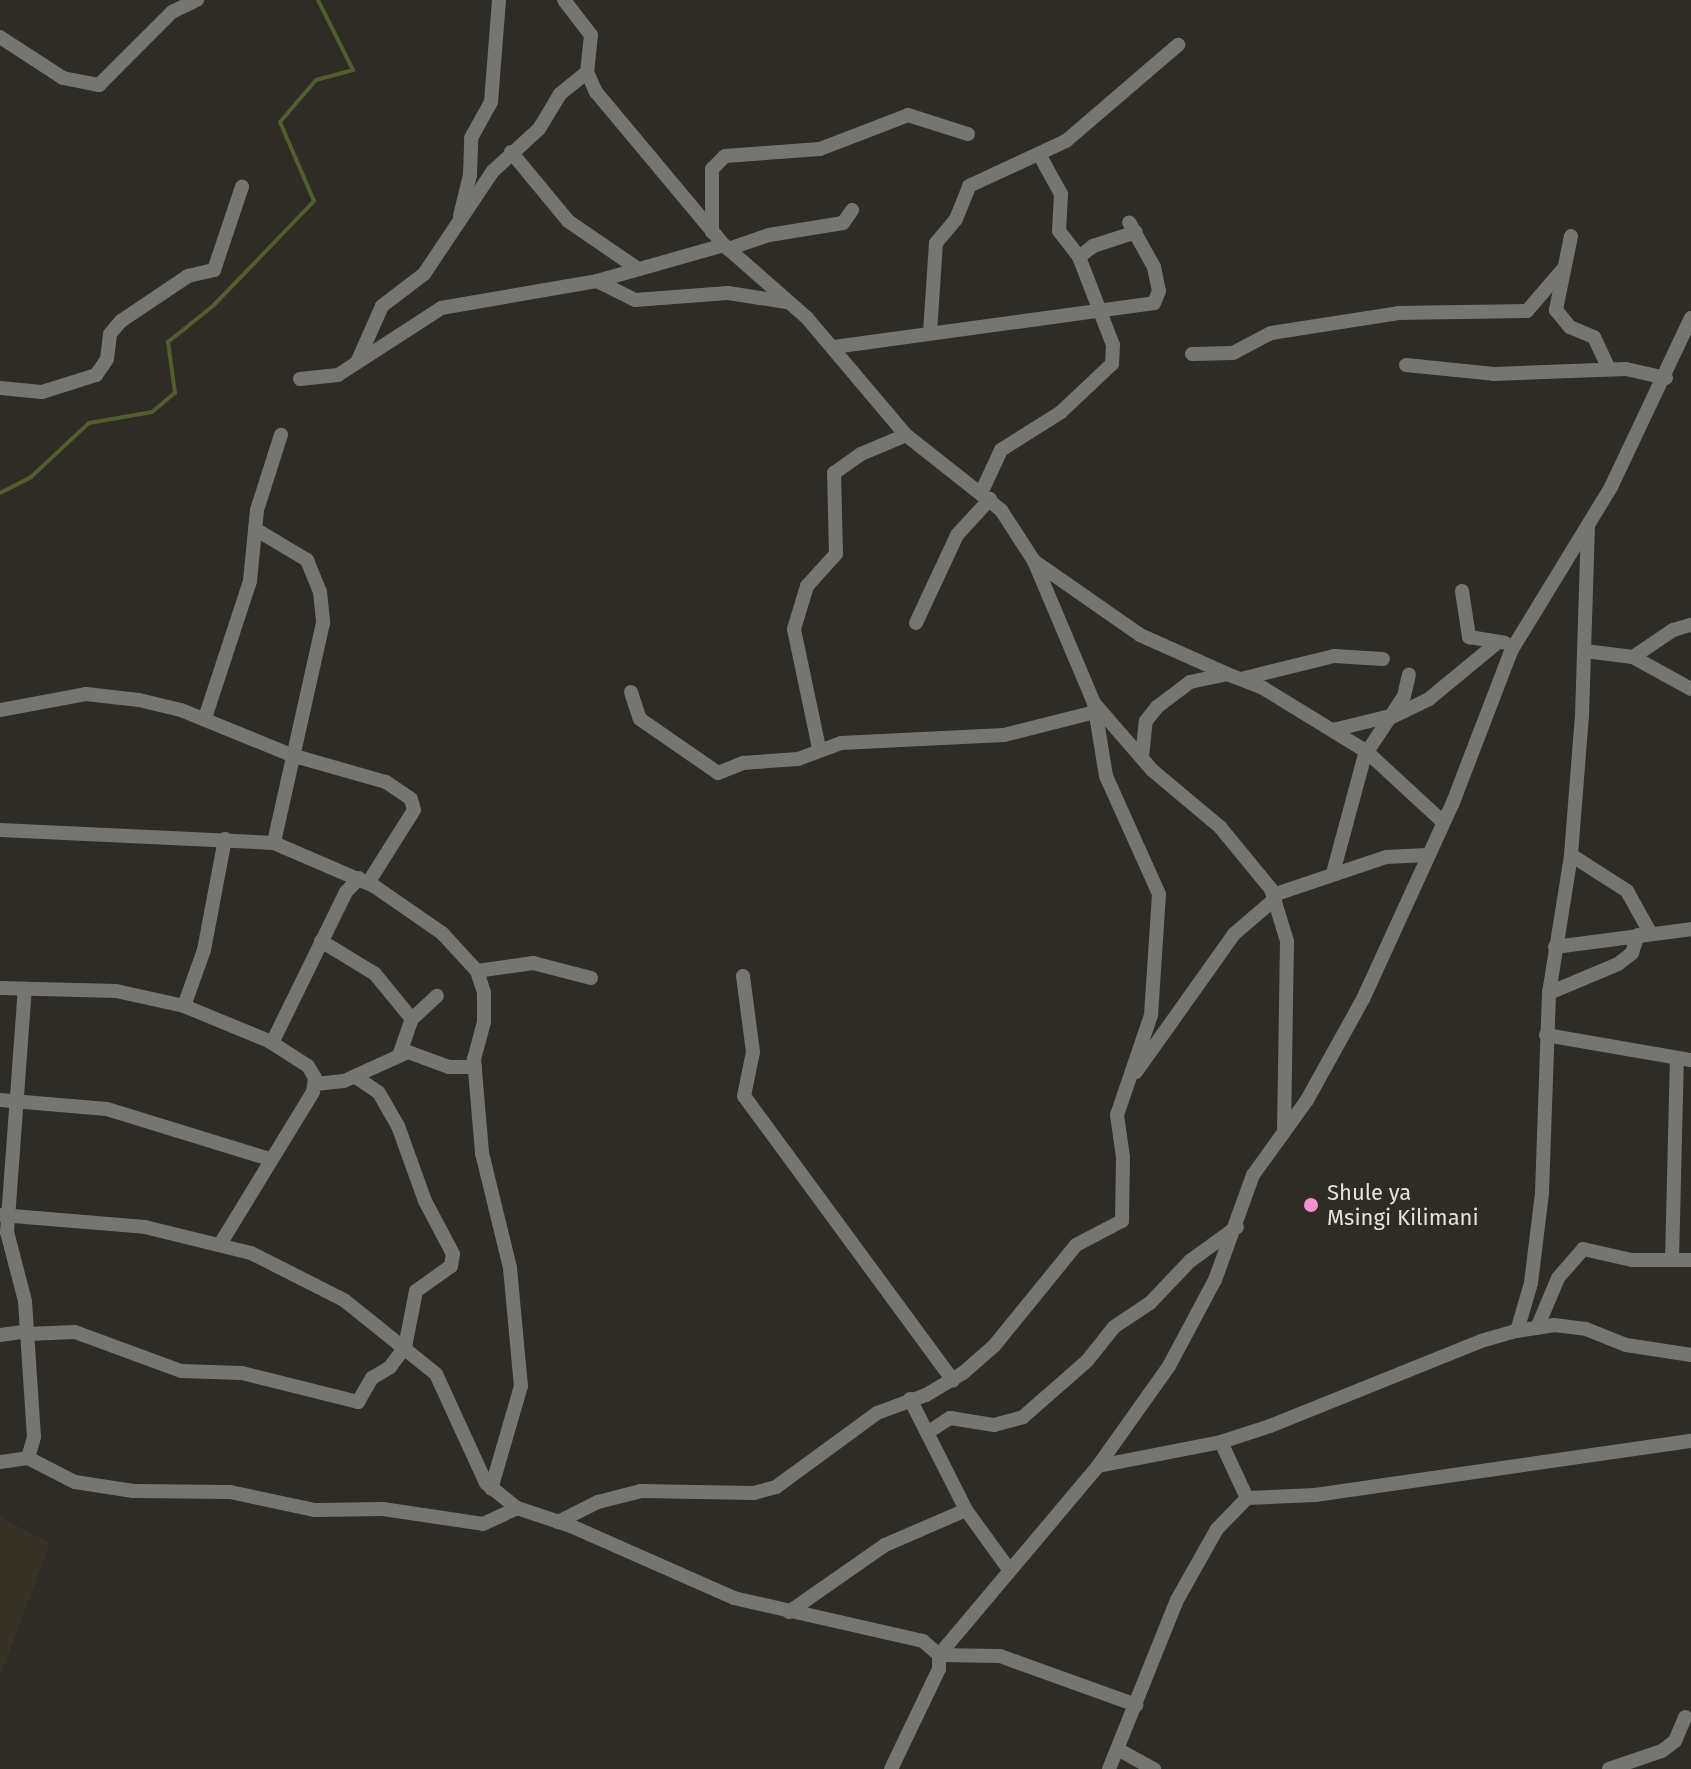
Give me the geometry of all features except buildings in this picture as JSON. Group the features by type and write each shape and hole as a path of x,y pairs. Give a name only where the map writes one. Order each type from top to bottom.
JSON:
{"street":[{"path":"0,37 63,78 99,85 159,24 197,0"},
{"path":"458,225 470,175 471,138 491,102 499,0"},
{"path":"558,1522 598,1502 641,1491 770,1491 869,1417 953,1380 994,1346 1076,1245 1122,1221 1123,1153 1116,1119 1124,1087 1151,1015 1159,894 1106,776 1095,708 1020,533 986,495 906,435 834,347 712,232 596,92 587,72 591,35 564,0"},
{"path":"930,333 936,243 956,219 969,186 1039,154 1080,130 1178,45"},
{"path":"358,360 382,306 424,274 511,152 539,129 560,94 587,72"},
{"path":"712,232 712,169 725,156 741,151 820,149 908,115 968,134"},
{"path":"511,152 568,221 638,269"},
{"path":"916,623 957,535 986,495 1001,450 1061,412 1112,364 1113,345 1101,309 1079,257 1061,237 1061,194 1039,154"},
{"path":"0,388 32,393 96,375 107,359 110,334 121,321 188,276 214,270 242,187"},
{"path":"300,379 338,375 441,308 597,281 769,235 843,223 852,210"},
{"path":"834,347 930,333 1005,327 1101,309 1147,306 1159,297 1151,258 1133,227 1093,246 1079,257"},
{"path":"1571,236 1556,293 1559,317 1594,337 1609,369"},
{"path":"1192,354 1233,353 1271,333 1398,313 1527,311 1564,268"},
{"path":"597,281 635,300 728,293 790,303"},
{"path":"891,1769 931,1691 939,1655 1008,1568 1098,1466 1169,1366 1238,1226 1253,1175 1333,1058 1443,822 1515,644 1587,528 1666,378 1691,318"},
{"path":"1406,365 1494,374 1609,369 1666,378"},
{"path":"205,718 250,581 255,529 281,435"},
{"path":"819,748 794,629 807,586 836,554 834,473 861,454 906,435"},
{"path":"1517,1331 1531,1283 1542,1193 1546,1035 1555,947 1571,855 1585,651 1587,528"},
{"path":"255,529 307,560 320,592 322,644 291,755 274,843"},
{"path":"1034,561 1066,578 1120,624 1234,676 1333,730 1366,752 1443,822"},
{"path":"1462,591 1468,635 1515,644"},
{"path":"1633,657 1673,630 1691,625"},
{"path":"1333,730 1389,718 1429,699 1498,642"},
{"path":"1585,651 1633,657 1691,689"},
{"path":"1142,757 1146,721 1157,707 1190,682 1334,656 1383,659"},
{"path":"1333,873 1366,752 1404,696 1409,675"},
{"path":"631,692 640,719 661,736 686,746 712,772 798,759 819,748 1004,735 1095,708"},
{"path":"0,710 86,694 151,702 205,718 291,755 386,782 411,799 414,810 407,826 363,880 321,941 272,1043"},
{"path":"1095,708 1142,757 1220,827 1274,897 1287,941 1284,1129"},
{"path":"0,830 154,840 225,839 274,843 363,880 442,933 477,971 484,1017 475,1067 483,1161 510,1268 520,1374 518,1409 491,1489"},
{"path":"184,1006 204,950 225,839"},
{"path":"1124,1087 1234,934 1274,897 1333,873 1386,857 1427,855"},
{"path":"1549,993 1618,964 1632,953 1644,935 1639,904 1627,891 1571,855"},
{"path":"1555,947 1691,929"},
{"path":"321,941 375,974 412,1019"},
{"path":"477,971 533,963 591,978"},
{"path":"743,976 753,1052 744,1096 953,1380"},
{"path":"0,988 116,991 184,1006 272,1043 308,1066 315,1084"},
{"path":"25,989 17,1102 4,1215 28,1333 34,1437 28,1458"},
{"path":"400,1053 412,1019 437,996"},
{"path":"1546,1035 1684,1059 1672,1260"},
{"path":"221,1243 315,1084 356,1077 400,1053 415,1052 449,1067 475,1067"},
{"path":"0,1335 75,1332 181,1371 251,1375 353,1404 372,1378 390,1367 405,1347 416,1291 451,1266 453,1254 425,1201 398,1126 378,1092 356,1077"},
{"path":"0,1100 107,1109 270,1159"},
{"path":"4,1215 102,1221 221,1243 263,1258 344,1300 405,1347 444,1384 491,1489 517,1508 558,1522 699,1585 789,1612 899,1632 923,1641 939,1655 1000,1656 1136,1705"},
{"path":"930,1431 950,1418 994,1425 1023,1417 1087,1361 1114,1327 1140,1311 1190,1261 1238,1226"},
{"path":"1537,1328 1558,1278 1583,1249 1632,1260 1691,1260"},
{"path":"1098,1466 1221,1442 1517,1331 1537,1328 1586,1329 1626,1345 1691,1355"},
{"path":"910,1399 930,1431 966,1510 1008,1568"},
{"path":"1109,1769 1121,1751 1136,1705 1196,1564 1217,1529 1247,1498 1315,1495 1691,1441"},
{"path":"1221,1442 1247,1498"},
{"path":"0,1462 28,1458 75,1482 133,1491 230,1492 315,1510 383,1509 483,1524 517,1508"},
{"path":"789,1612 885,1545 966,1510"},
{"path":"1609,1769 1662,1751 1675,1741 1685,1717"},
{"path":"1121,1751 1154,1769"}],"shaded area":[{"path":"0,1517 50,1543 0,1677"}],"waterway":[{"path":"0,493 31,477 89,423 152,412 175,393 168,342 213,306 314,201 280,122 316,80 353,70 318,0"}],"place":[{"name":"Shule ya Msingi Kilimani","path":"1311,1205"}]}
